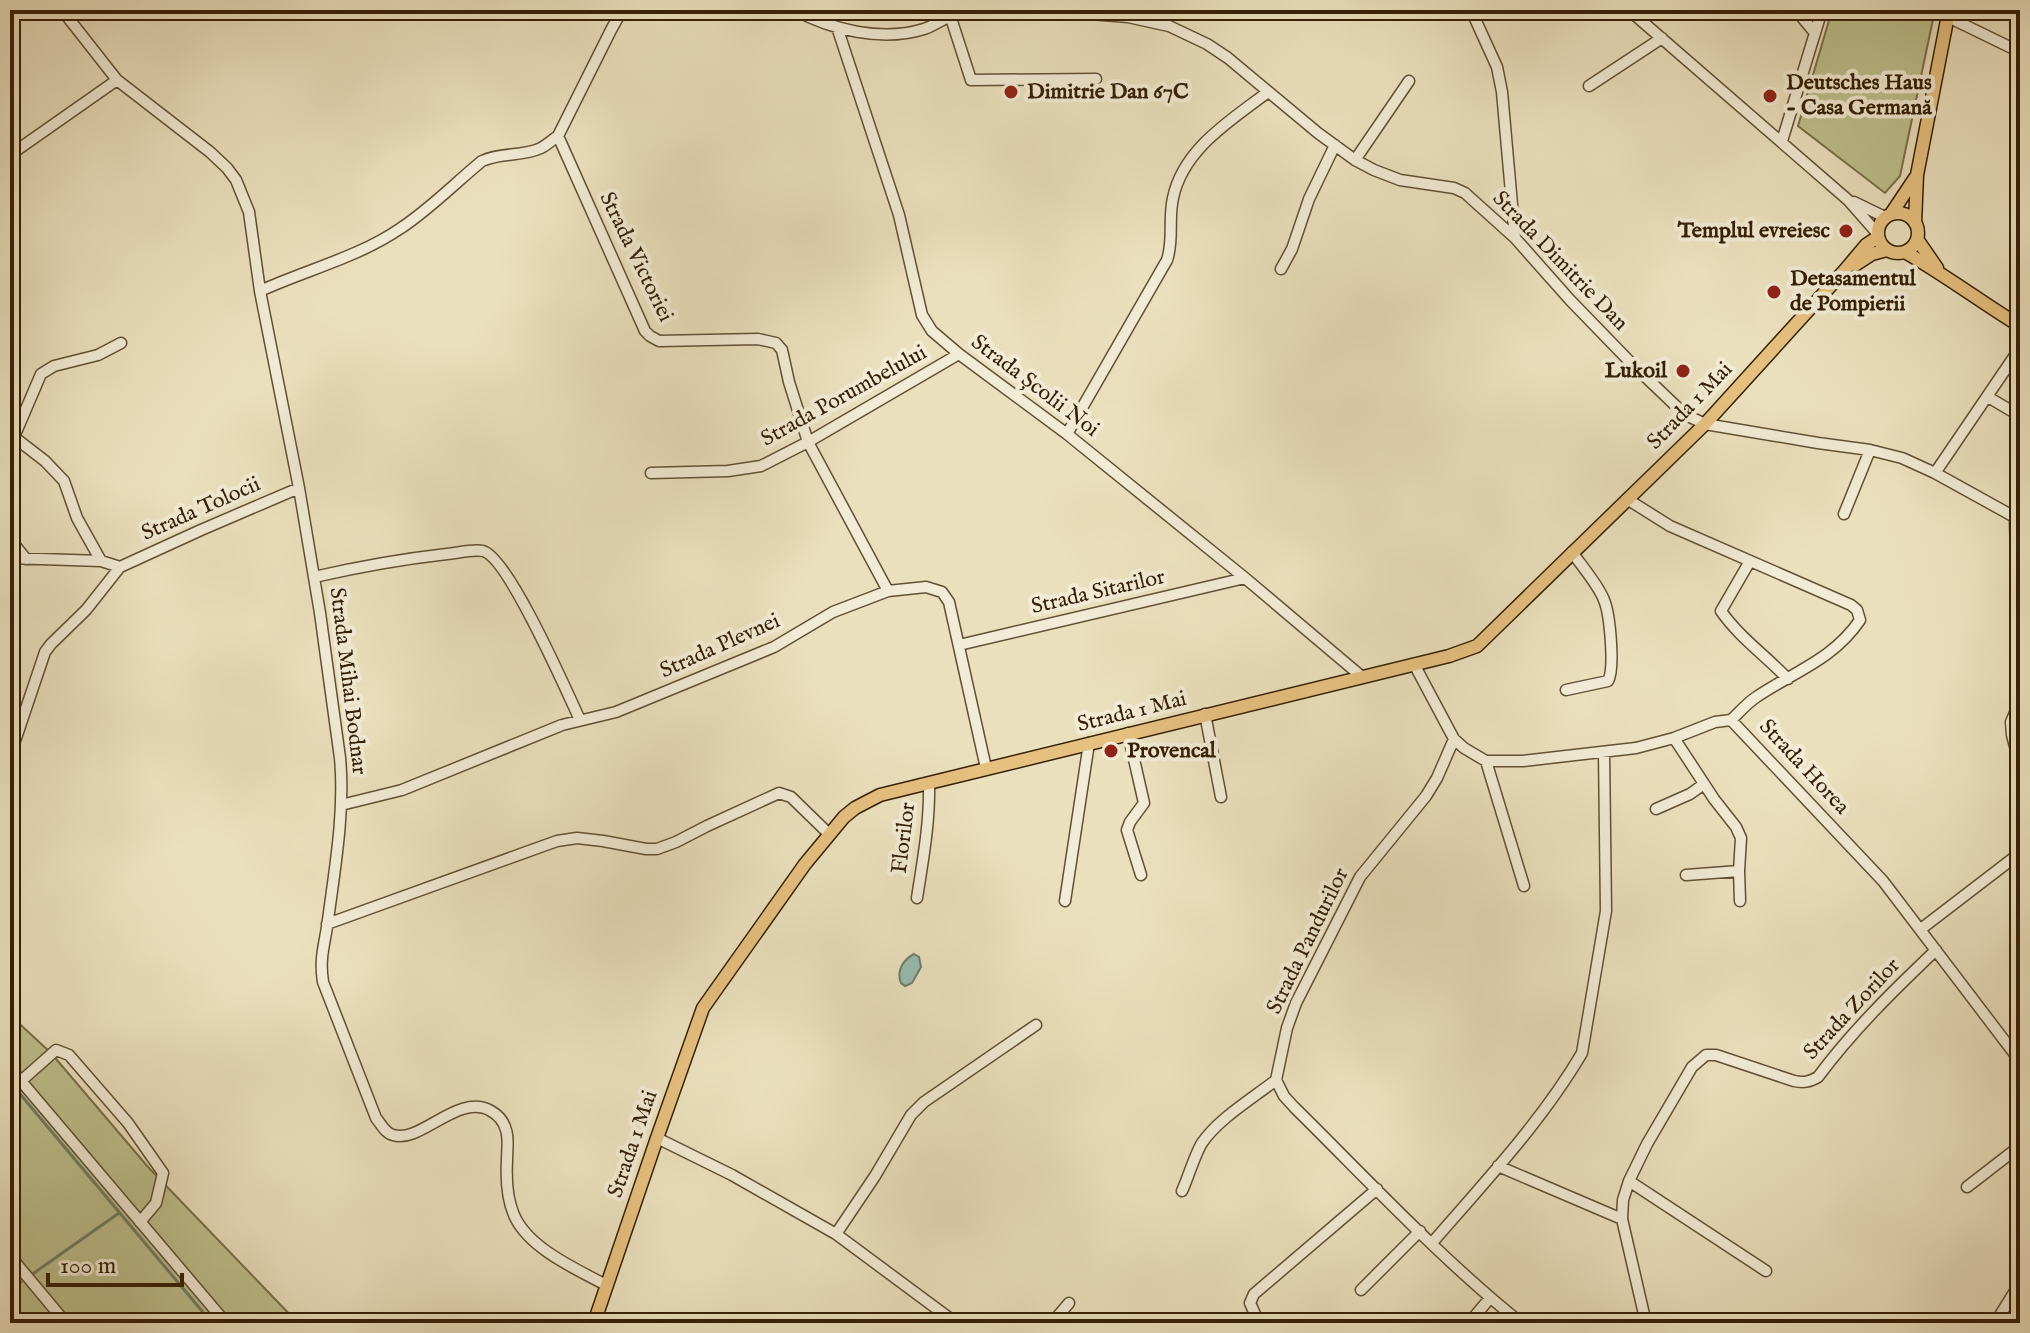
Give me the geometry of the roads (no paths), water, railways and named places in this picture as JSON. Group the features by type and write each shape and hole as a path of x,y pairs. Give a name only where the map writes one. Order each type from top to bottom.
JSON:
{"main road":[{"path":"1905,252 1917,239 1917,175 1949,14"},
{"path":"1917,175 1881,221 1878,235 1882,246 1893,253 1905,252 1938,271 2020,326"},
{"path":"1888,215 1905,214 1915,223"},
{"name":"Strada 1 Mai","path":"594,1323 703,1008 805,864 855,808 880,795 1467,651 1477,646 1705,424 1878,235"},
{"path":"1917,239 1938,271"},
{"name":"Strada 1 Mai","path":"1845,270 1872,254 1887,250"}],"street":[{"path":"10,17 19,10"},
{"name":"Strada Mihai Bodnar","path":"62,10 117,80 227,168 236,180 249,212 260,291 314,577 340,758 341,805 321,957 323,982 376,1118 386,1131 401,1136 414,1133 465,1108 477,1106 490,1110 505,1126 508,1137 508,1197 514,1217 531,1239 547,1251 606,1285"},
{"path":"260,291 357,251 400,229 482,161 493,156 530,152 558,136 622,10"},
{"name":"Strada Dimitrie Dan","path":"795,10 807,17 859,32 900,33 927,28 956,13 1129,14 1169,26 1228,58 1355,160 1400,180 1454,188 1465,193 1515,238 1633,365 1678,408 1705,424"},
{"path":"1471,10 1497,67 1502,92 1515,238"},
{"path":"1629,10 1848,200 1878,235"},
{"path":"1796,10 1815,33"},
{"path":"1782,141 1822,10"},
{"path":"956,13 971,80 1096,79"},
{"path":"1949,14 2020,52"},
{"name":"Strada Școlii Noi","path":"837,27 899,215 922,315 932,331 1067,434 1361,676"},
{"path":"1589,86 1662,38"},
{"path":"10,155 117,80"},
{"path":"1355,160 1409,81"},
{"path":"1067,434 1167,260 1172,246 1172,201 1185,166 1207,141 1268,92"},
{"name":"Strada Victoriei","path":"558,136 645,331 650,336 659,341 758,339 776,343 782,350 808,442 888,591"},
{"path":"1281,269 1335,145"},
{"path":"1848,200 1888,215"},
{"path":"101,561 77,518 64,481 45,461 12,436 41,374 54,366 98,355 121,343"},
{"path":"1935,473 2020,348"},
{"name":"Strada Porumbelului","path":"651,473 728,471 761,466 959,354"},
{"path":"1988,397 2020,416"},
{"path":"1705,424 1870,450 1902,458 1935,473 2018,520 2016,555 2020,581"},
{"path":"1844,514 1870,450"},
{"name":"Strada Tolocii","path":"10,756 45,652 86,610 120,567 299,488"},
{"path":"1627,499 1670,526 1851,605 1859,615 1860,620 1852,631 1819,661 1752,700 1731,720"},
{"path":"10,539 26,559"},
{"path":"314,577 411,558 475,551 489,554 498,562 531,617 580,720"},
{"path":"1566,690 1608,681 1613,665 1604,599 1572,552"},
{"path":"10,558 101,561 120,567"},
{"path":"1750,561 1721,611 1731,626 1788,679"},
{"name":"Strada Sitarilor","path":"959,645 1245,578"},
{"name":"Strada Plevnei","path":"341,805 402,790 562,725 616,712 774,647 833,612 888,591 918,586 942,592 949,602 986,768"},
{"path":"1414,664 1454,739 1486,761 1524,886"},
{"path":"2020,701 2011,722 2020,765"},
{"path":"1205,714 1221,797"},
{"name":"Strada Horea","path":"1486,761 1523,761 1636,748 1715,722 1731,720 1883,881 2020,1061"},
{"path":"1128,733 1144,803 1127,830 1141,875"},
{"path":"1674,738 1741,838 1740,901"},
{"name":"Strada Pandurilor","path":"1276,1080 1287,1028 1296,1003 1343,909 1360,877 1426,796 1454,739"},
{"path":"1065,901 1089,743"},
{"path":"1432,1243 1498,1166 1559,1088 1582,1053 1606,911 1604,752"},
{"name":"Florilor","path":"917,898 925,857 930,809 929,783"},
{"path":"1656,809 1690,794 1704,784"},
{"path":"327,924 557,841 577,838 657,849 779,793 791,797 829,834"},
{"path":"1921,929 2020,853"},
{"path":"1686,875 1739,871"},
{"name":"Strada Zorilor","path":"1646,1323 1622,1219 1623,1200 1647,1144 1692,1067 1706,1055 1716,1055 1794,1081 1810,1082 1818,1077 1887,996 1936,950"},
{"path":"836,1234 911,1115 924,1102 1036,1025"},
{"path":"21,1081 56,1050 69,1055 128,1123 163,1173 156,1203 140,1222"},
{"path":"10,1068 226,1323"},
{"path":"1182,1191 1205,1140 1221,1123 1276,1080 1284,1096 1377,1189 1490,1298 1521,1323"},
{"path":"657,1138 732,1175 836,1234 956,1323"},
{"path":"1967,1187 2020,1146"},
{"path":"1498,1166 1622,1219"},
{"path":"1629,1181 1766,1271"},
{"path":"1259,1323 1250,1303 1254,1294 1377,1189"},
{"path":"1361,1290 1420,1231"},
{"path":"10,1256 66,1323"},
{"path":"1993,1323 2020,1283"},
{"path":"1469,1323 1490,1298"},
{"path":"1052,1323 1069,1303"}],"water":[{"path":"914,954 919,957 921,967 912,983 905,986 901,983 900,970"}],"waterway":[{"path":"10,1082 212,1323"},
{"path":"34,1273 119,1213"},
{"path":"10,1290 21,1282"}],"place":[{"name":"Dimitrie Dan 67C","path":"1011,92"},
{"name":"Deutsches Haus - Casa Germană","path":"1770,96"},
{"name":"Templul evreiesc","path":"1846,231"},
{"name":"Detasamentul de Pompierii","path":"1774,292"},
{"name":"Lukoil","path":"1683,371"},
{"name":"Provencal","path":"1111,751"}]}
